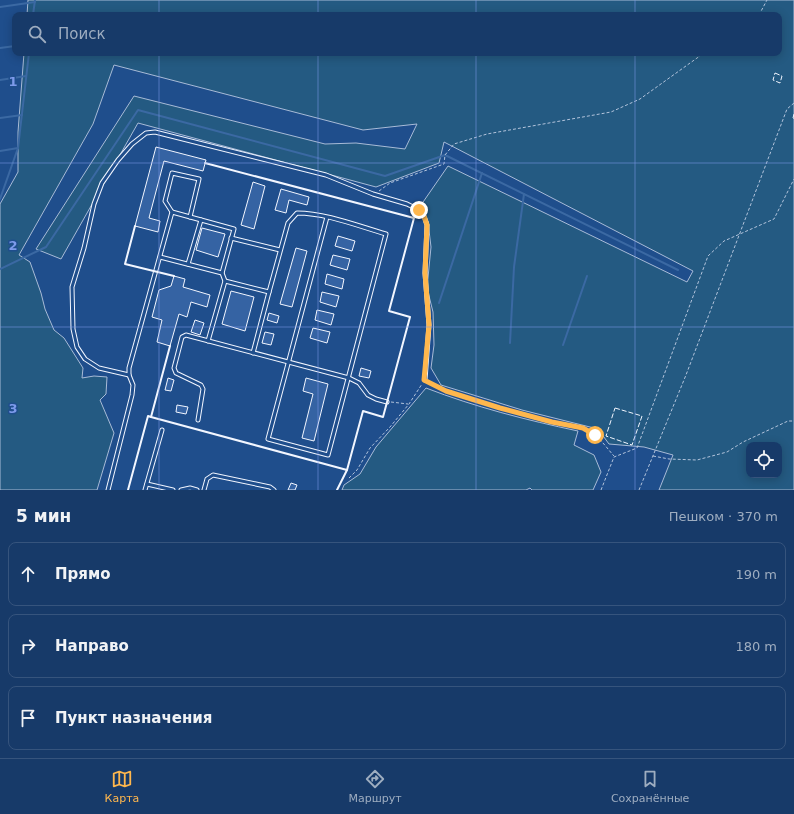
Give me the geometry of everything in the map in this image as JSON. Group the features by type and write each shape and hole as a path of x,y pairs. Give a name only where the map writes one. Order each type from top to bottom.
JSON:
{"lane":[{"path":"129,376 99,368 86,359 77,347 73,329 72,287 84,248 94,204 102,183 118,160 132,144 146,133 155,132 326,175 373,194 407,204 419,210 424,216 427,225 425,280 429,325 424,380"},
{"path":"190,217 199,179 172,173 164,201 172,212 190,217 201,220 234,228 222,273 225,281 208,341"},
{"path":"108,490 132,395 133,385 129,376 130,368 172,212"},
{"path":"253,353 288,223 297,213 310,213 327,217 386,234 328,455 268,439 327,217"},
{"path":"188,264 201,220"},
{"path":"232,238 280,250"},
{"path":"160,257 222,273"},
{"path":"225,281 269,292"},
{"path":"198,420 203,389 201,385 176,373 174,368 182,337 186,335 348,378 359,383 368,395 387,402"},
{"path":"145,490 162,430"},
{"path":"204,490 207,479 213,475 270,487 274,490"},
{"path":"147,484 174,490"},
{"path":"181,490 190,488 197,490"}],"path":[{"path":"761,12 767,0"},
{"path":"373,194 390,183 444,164 445,155 454,144 487,134 611,112 640,99 700,56"},
{"path":"639,490 686,374 787,109 794,103"},
{"path":"601,490 614,457 637,448 708,256 724,241 774,219 794,179"},
{"path":"349,478 357,470 370,448 409,404 424,380 446,391 500,408 552,422 583,428 595,435 614,457"},
{"path":"387,402 409,404"},
{"path":"653,456 668,459 697,460 727,452 743,442 788,421 794,421"}],"shaded area":[{"path":"28,0 794,0 794,490 659,490 673,455 644,447 609,444 598,429 522,410 441,385 431,368 434,345 433,312 427,288 431,247 428,222 421,205 448,166 687,282 693,271 444,142 439,163 376,187 138,123 61,259 36,249 134,96 325,144 356,143 405,149 417,124 363,130 114,65 93,124 19,255 30,262 45,309 54,330 64,338 83,368 82,378 94,376 107,377 106,394 100,400 114,433 97,490 0,490 0,204 18,172 18,132 24,56 782,56 782,12 27,12"},
{"path":"426,388 501,412 578,431 574,445 594,455 601,472 593,490 532,490 530,488 526,490 342,490 344,485 360,474 376,447"}],"building":[{"path":"156,147 206,160 203,171 164,161 149,218 160,221 158,232 135,226"},
{"path":"253,182 265,186 254,229 241,225"},
{"path":"281,189 309,197 307,205 289,200 286,213 275,210"},
{"path":"202,228 225,234 218,257 196,250"},
{"path":"338,236 355,241 352,251 335,246"},
{"path":"296,248 307,251 292,307 280,304"},
{"path":"333,255 350,259 347,270 330,265"},
{"path":"327,274 344,279 342,289 325,284"},
{"path":"174,276 185,279 183,287 210,295 207,307 191,302 187,317 179,314 170,346 157,342 162,320 152,317 159,290 171,286"},
{"path":"231,291 254,297 245,331 222,324"},
{"path":"322,292 339,296 336,307 320,302"},
{"path":"317,310 334,314 331,325 315,320"},
{"path":"269,313 279,316 277,323 267,320"},
{"path":"195,320 204,323 200,335 191,332"},
{"path":"313,328 330,332 327,343 310,338"},
{"path":"265,332 274,334 271,345 262,343"},
{"path":"361,368 371,371 369,378 359,376"},
{"path":"168,378 174,380 171,391 165,390"},
{"path":"306,378 328,384 314,441 302,438 313,394 303,391"},
{"path":"177,405 188,407 186,414 176,412"},
{"path":"291,483 297,485 295,490 288,490"}],"waterway":[{"path":"33,12 35,0"},
{"path":"0,7 35,2"},
{"path":"0,48 12,46"},
{"path":"0,199 18,148 29,56"},
{"path":"0,80 26,76"},
{"path":"0,269 46,247 138,110 385,176 445,155 678,270"},
{"path":"0,118 22,115"},
{"path":"0,151 18,148"},
{"path":"439,303 482,173"},
{"path":"510,343 514,267 524,194"},
{"path":"563,345 587,276"}],"fence":[{"path":"775,73 782,76 780,83 773,80 775,73"},
{"path":"794,114 794,119"},
{"path":"615,408 642,416 632,445 606,436 615,408"}],"wall":[{"path":"205,163 414,218 389,311 410,317 383,417 363,411 347,470 337,490"},
{"path":"135,226 125,264 174,276"},
{"path":"128,490 148,416 151,417 170,346"},
{"path":"151,417 347,470"}],"route":[{"path":"419,210 424,216 427,225 425,287 429,325 428,352 424,371 424,380 446,391 500,408 552,422 583,428 595,435"}]}
